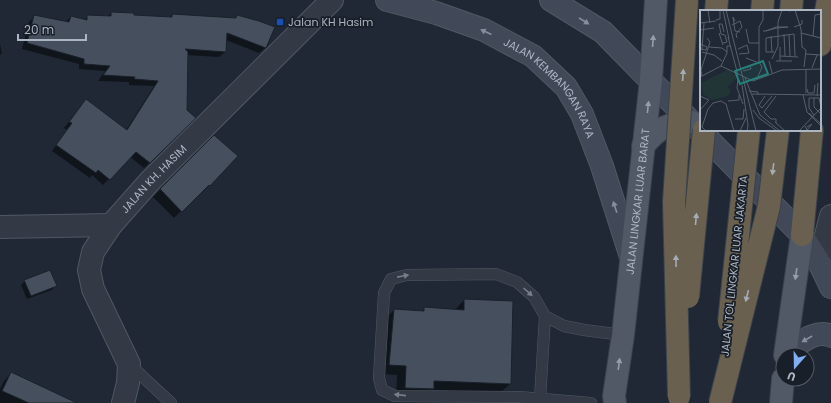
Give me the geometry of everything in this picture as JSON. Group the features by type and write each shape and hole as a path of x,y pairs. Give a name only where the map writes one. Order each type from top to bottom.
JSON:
{"highway":[{"path":"678,400 674,202 687,0"},
{"path":"716,10 717,0"},
{"path":"762,10 763,0"},
{"path":"791,10 792,0"},
{"path":"821,39 828,0"},
{"path":"678,400 698,126"},
{"name":"JALAN TOL LINGKAR LUAR JAKARTA","path":"720,403 749,131"},
{"path":"720,403 769,206 778,131"},
{"path":"802,235 812,131"}],"main road":[{"name":"JALAN KEMBANGAN RAYA","path":"387,0 436,13 484,30 534,56 566,87 582,114 602,166 631,257"},
{"path":"551,0 602,32 698,126"},
{"name":"JALAN LINGKAR LUAR BARAT","path":"615,403 614,396 623,335 651,80 656,0"},
{"path":"643,146 655,133 668,125 698,126"},
{"path":"703,131 802,235 819,262 831,287"},
{"path":"787,347 802,235"},
{"path":"796,347 812,336 828,334 831,336"},
{"path":"781,403 782,387"}],"street":[{"name":"JALAN KH. HASIM","path":"129,364 93,289 89,270 93,252 111,226 150,181 305,25 332,0"},
{"path":"819,262 831,216"},
{"path":"0,227 111,226"},
{"path":"123,403 128,383 129,364"}],"lane":[{"path":"591,403 519,397 395,396 382,390 379,378 384,293 391,279 407,275 496,274 517,282 534,297 545,316 564,326 623,335"},
{"path":"540,399 545,316"},
{"path":"129,364 171,403"}],"building":[{"path":"111,12 172,17 172,14 236,18 237,15 275,27 266,48 227,33 226,52 185,49 188,52 187,110 196,118 150,163 136,152 110,180 98,170 96,173 56,145 72,123 69,122 86,99 127,130 158,81 134,79 135,77 103,75 110,66 84,64 84,59 27,43 34,15 69,22 71,16 87,20 87,15 111,16"},
{"path":"214,135 238,156 210,186 209,185 182,212 160,189"},
{"path":"50,270 57,286 31,296 24,280"},
{"path":"464,299 513,301 511,384 434,381 434,389 405,388 406,366 389,365 394,309 424,311 424,307 464,310"},
{"path":"11,372 77,403 29,403 2,391"}],"place":[{"name":"Jalan KH Hasim","path":"280,22"}]}
